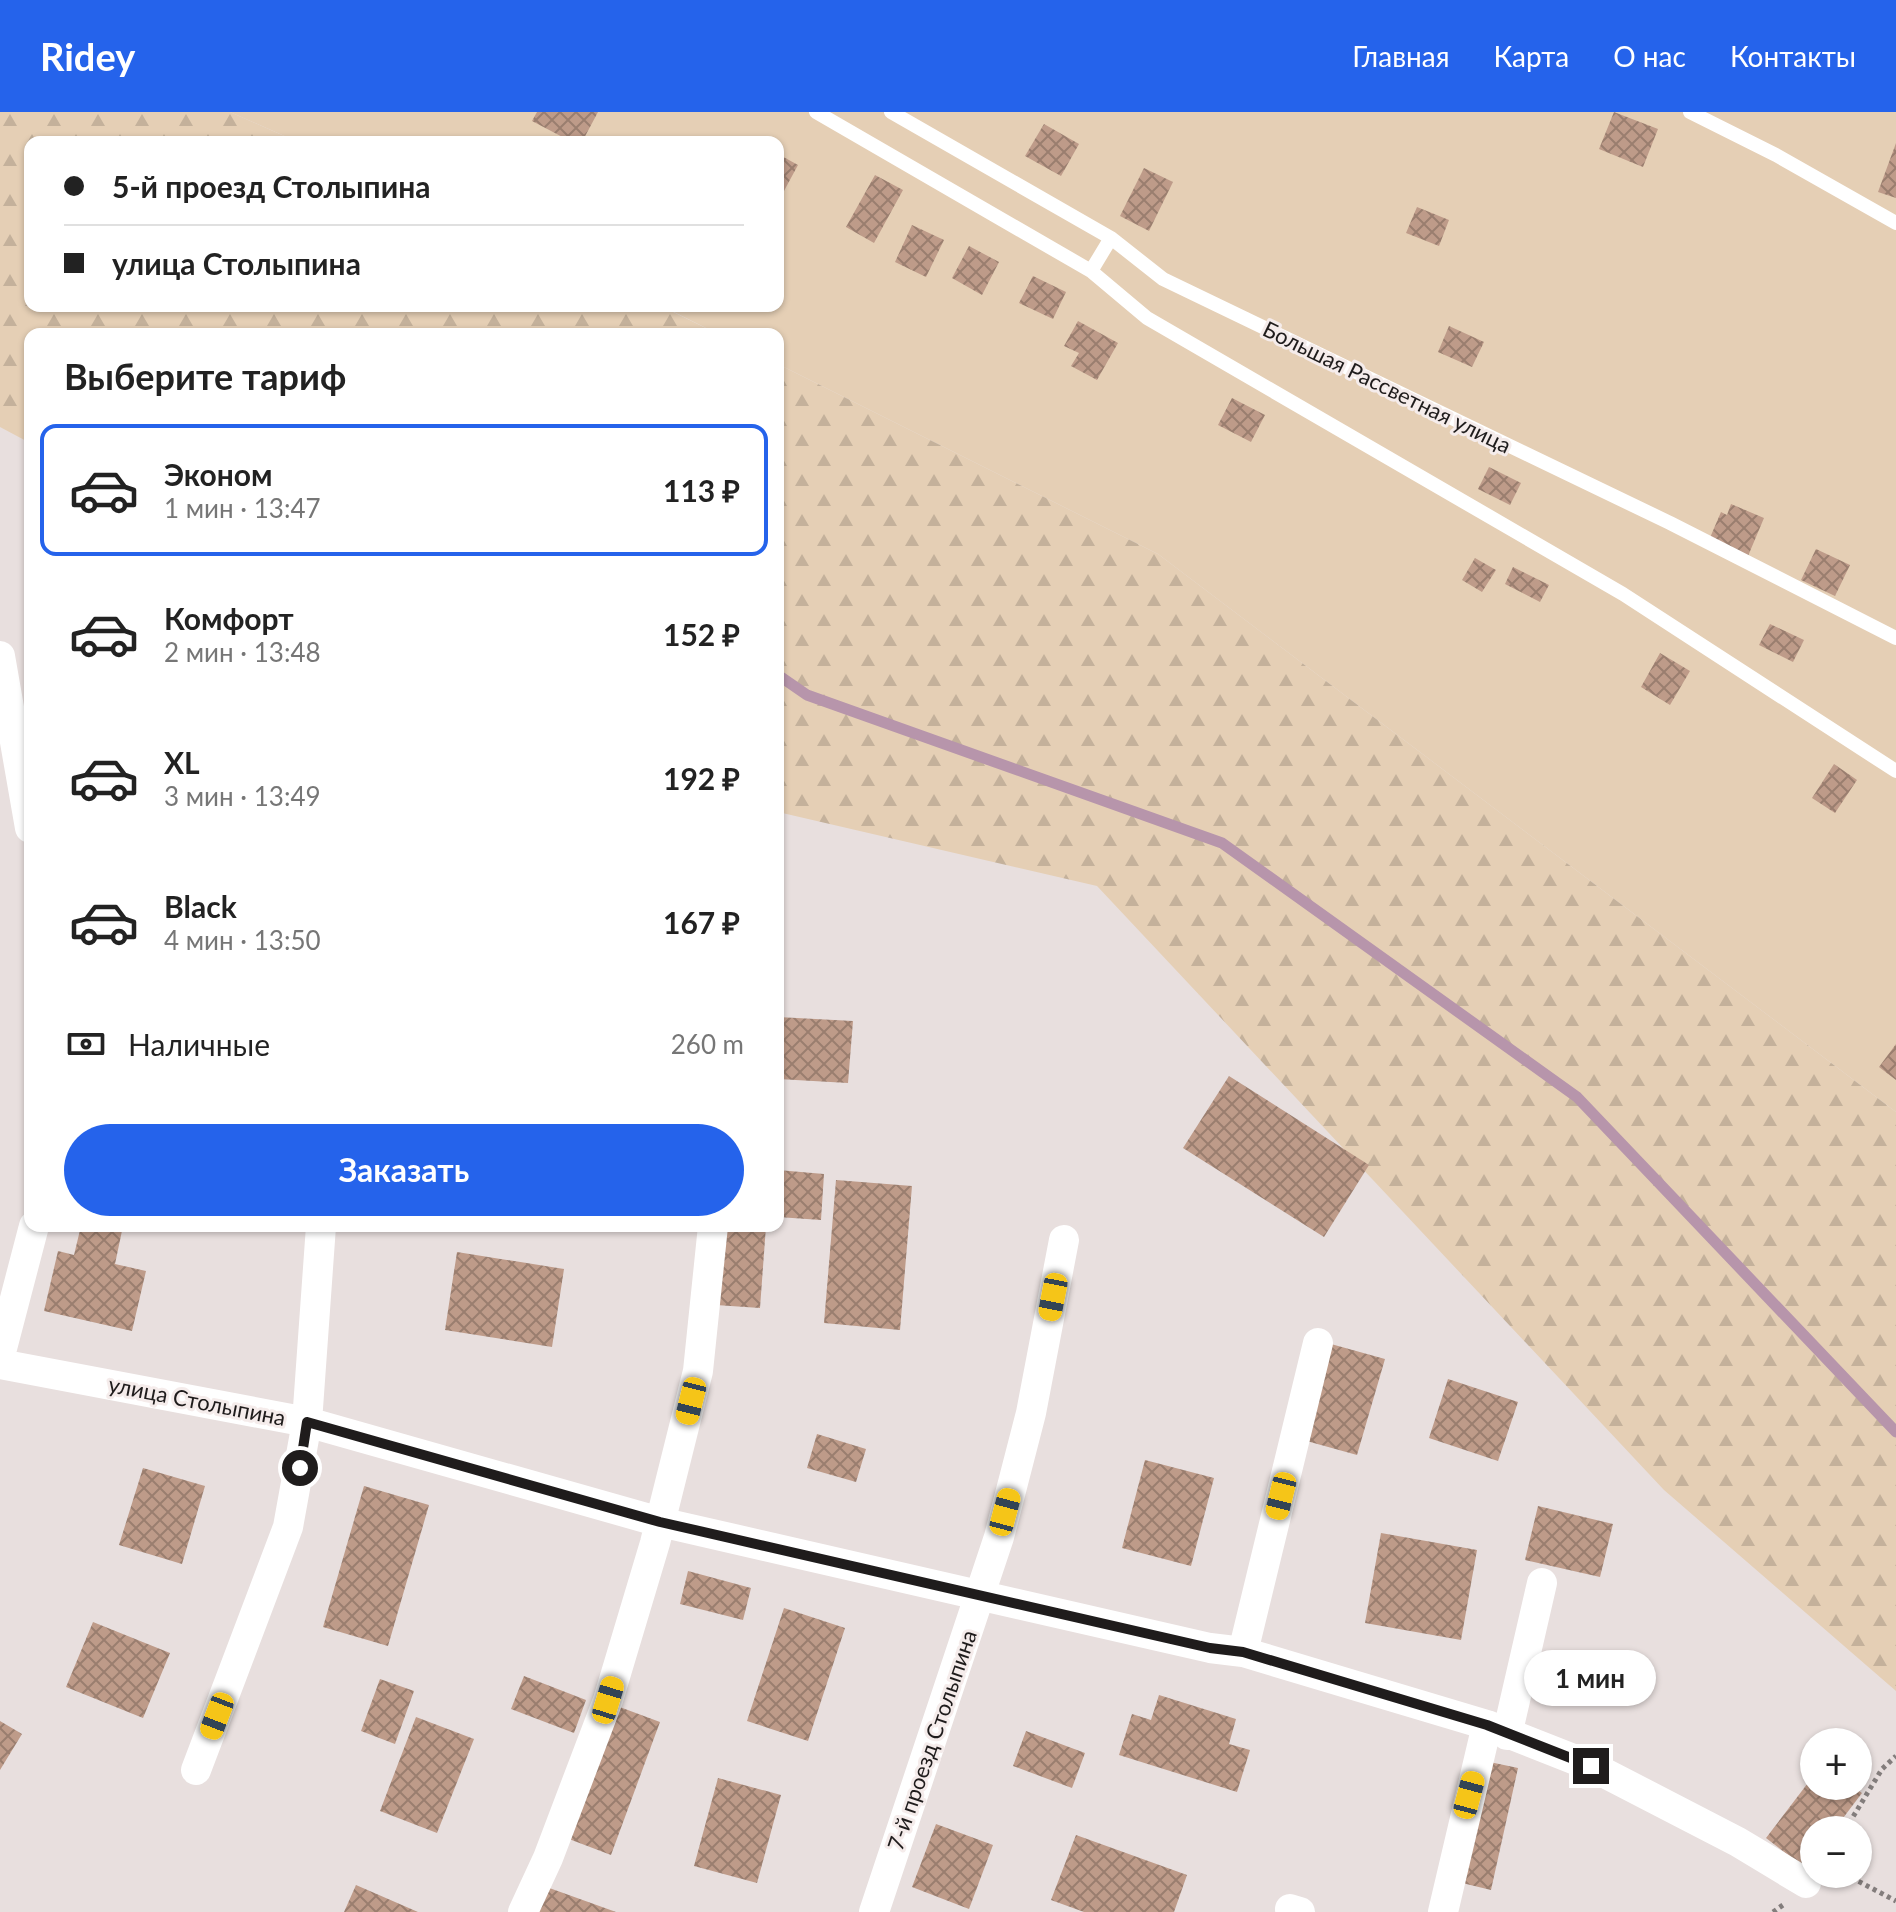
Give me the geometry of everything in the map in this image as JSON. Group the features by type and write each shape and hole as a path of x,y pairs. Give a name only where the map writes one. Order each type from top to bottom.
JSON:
{"street":[{"path":"0,656 24,794"},
{"path":"0,1356 32,1232"},
{"path":"196,1770 288,1527 307,1422 321,1232"},
{"path":"523,1912 548,1858 608,1700 660,1522 698,1371 712,1232"},
{"name":"7-й проезд Столыпина","path":"874,1912 981,1596 1031,1413 1064,1240"},
{"path":"1243,1652 1318,1343"},
{"name":"улица Столыпина","path":"0,1364 307,1422 660,1522 1210,1648 1243,1652 1497,1730 1591,1766 1738,1842 1800,1879"},
{"path":"1443,1912 1542,1583"}],"lane":[{"path":"816,112 1091,271 1147,318 1623,594 1896,771"},
{"name":"Большая Рассветная улица","path":"891,112 1111,238 1163,279 1670,523 1896,638"},
{"path":"1690,112 1776,155 1896,223"},
{"path":"1091,271 1111,238"}],"path":[{"path":"1853,1816 1882,1769 1896,1756"},
{"path":"1871,1888 1896,1901"}],"green space":[{"path":"0,112 230,112 284,136 24,136 24,312 673,312 706,328 24,328 24,440 0,427"},
{"path":"230,112 1896,112 1896,1112 1158,554 784,367 784,328 706,328 674,312 784,312 784,136 284,136"},
{"path":"784,367 1158,554 1896,1112 1896,1691 1664,1490 1097,886 784,813"}],"building":[{"path":"537,112 598,112 585,136 561,136 532,121"},
{"path":"1614,112 1658,129 1643,167 1599,149"},
{"path":"1044,124 1079,144 1061,176 1025,156"},
{"path":"1896,143 1896,198 1878,192"},
{"path":"784,157 798,165 784,191"},
{"path":"1144,168 1173,182 1149,231 1120,216"},
{"path":"875,175 903,190 874,243 846,227"},
{"path":"1417,207 1449,220 1439,246 1406,233"},
{"path":"912,225 944,240 926,277 895,262"},
{"path":"969,246 999,262 982,295 952,278"},
{"path":"1033,276 1066,292 1053,319 1019,303"},
{"path":"1078,321 1118,343 1097,380 1071,366 1079,353 1064,346"},
{"path":"1449,326 1484,342 1472,367 1438,352"},
{"path":"1232,398 1265,415 1251,442 1218,425"},
{"path":"1489,467 1521,483 1510,505 1478,489"},
{"path":"1731,504 1764,518 1748,556 1709,540 1721,512 1727,515"},
{"path":"1816,549 1850,565 1835,596 1801,580"},
{"path":"1475,558 1496,570 1482,592 1462,580"},
{"path":"1513,567 1549,585 1540,602 1505,584"},
{"path":"1770,624 1804,640 1793,662 1759,645"},
{"path":"1660,653 1690,671 1670,705 1641,687"},
{"path":"1834,764 1857,780 1835,813 1812,798"},
{"path":"784,1017 853,1021 848,1083 784,1079"},
{"path":"1896,1044 1896,1080 1879,1067"},
{"path":"1229,1076 1369,1165 1324,1237 1183,1148"},
{"path":"784,1171 824,1174 821,1220 784,1217"},
{"path":"836,1180 912,1186 900,1330 824,1323"},
{"path":"80,1232 122,1232 115,1264 146,1271 132,1331 44,1311 58,1251 74,1255"},
{"path":"722,1232 766,1232 760,1308 716,1305"},
{"path":"457,1252 564,1269 552,1347 445,1330"},
{"path":"1331,1344 1385,1359 1357,1455 1303,1440"},
{"path":"1448,1379 1518,1402 1498,1461 1429,1438"},
{"path":"817,1434 866,1449 856,1482 807,1468"},
{"path":"1145,1460 1214,1478 1191,1566 1122,1548"},
{"path":"143,1468 205,1486 182,1564 119,1545"},
{"path":"364,1486 429,1505 388,1646 323,1627"},
{"path":"1538,1506 1613,1524 1600,1577 1525,1560"},
{"path":"1381,1533 1477,1550 1461,1640 1365,1623"},
{"path":"688,1571 751,1588 743,1620 680,1604"},
{"path":"784,1608 845,1628 808,1741 747,1721"},
{"path":"93,1622 170,1653 143,1718 66,1687"},
{"path":"524,1676 586,1700 574,1733 511,1709"},
{"path":"380,1679 414,1691 395,1744 361,1731"},
{"path":"1159,1695 1236,1719 1229,1744 1250,1750 1237,1792 1119,1755 1132,1714 1151,1720"},
{"path":"617,1706 660,1722 611,1855 569,1839"},
{"path":"416,1717 474,1739 437,1833 380,1811"},
{"path":"0,1721 22,1734 0,1770"},
{"path":"1026,1731 1085,1753 1072,1788 1013,1766"},
{"path":"1485,1761 1518,1768 1491,1890 1458,1882"},
{"path":"718,1778 781,1795 757,1883 694,1866"},
{"path":"1800,1793 1800,1800 1857,1800 1845,1816 1800,1816 1800,1864 1766,1838"},
{"path":"936,1824 993,1845 969,1909 912,1887"},
{"path":"1076,1835 1187,1875 1174,1912 1084,1912 1051,1900"},
{"path":"356,1885 418,1912 344,1912"},
{"path":"541,1885 616,1912 532,1912"}],"waterway":[{"path":"784,679 807,695 1222,843 1577,1097 1896,1432"}],"route":[{"path":"300,1468 307,1422 660,1522 1210,1648 1243,1652 1487,1725 1591,1766"}]}
